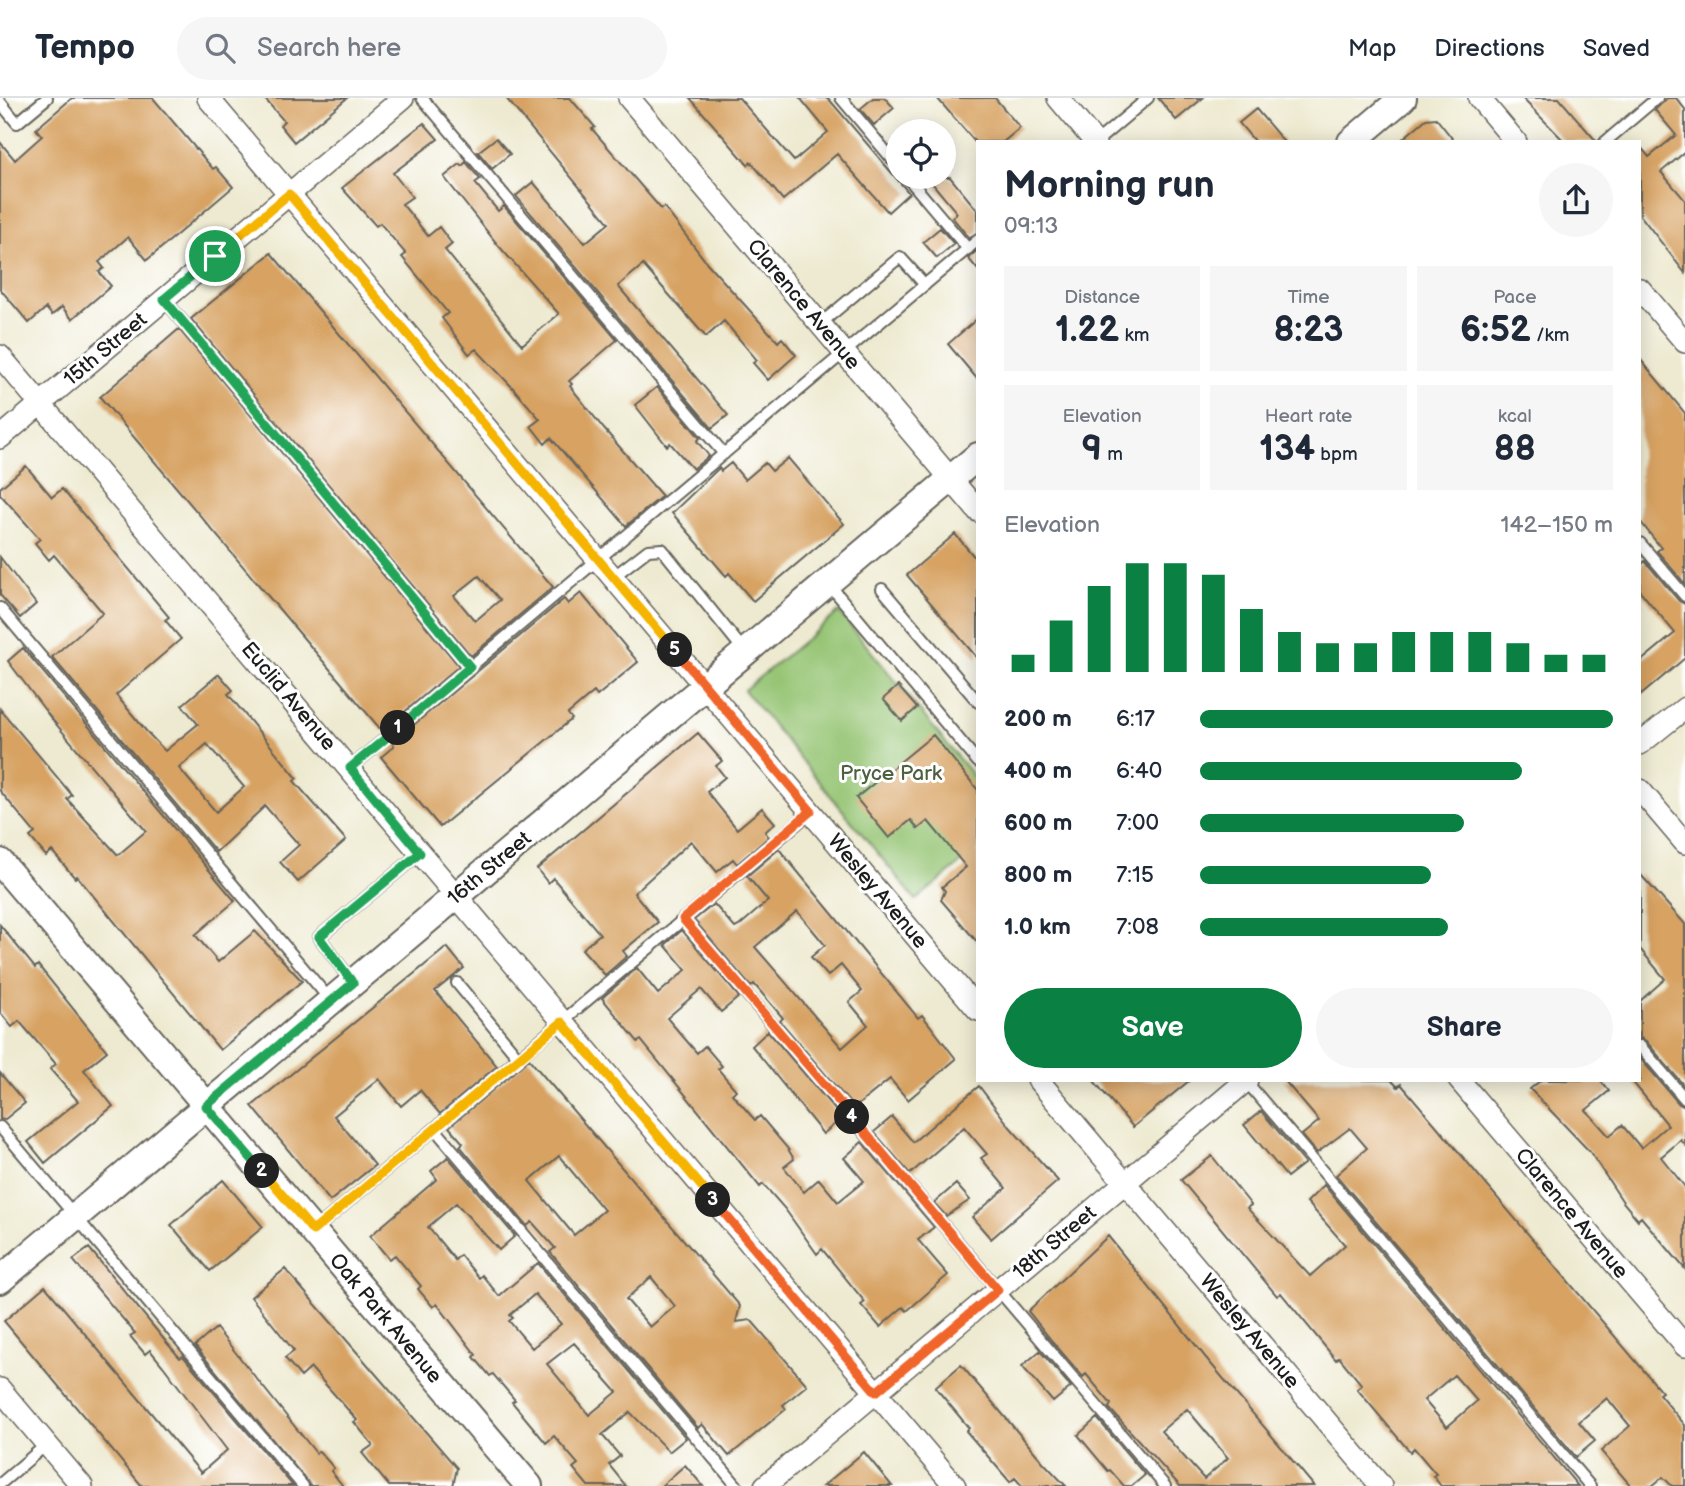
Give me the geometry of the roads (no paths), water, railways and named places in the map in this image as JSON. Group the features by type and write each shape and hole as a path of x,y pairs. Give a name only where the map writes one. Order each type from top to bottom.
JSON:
{"street":[{"name":"Wesley Avenue","path":"208,98 976,1008"},
{"name":"15th Street","path":"0,438 403,98"},
{"name":"Clarence Avenue","path":"629,98 976,509"},
{"path":"1058,98 1093,140"},
{"path":"1353,140 1403,98"},
{"path":"1479,98 1514,140"},
{"path":"1641,290 1685,342"},
{"name":"Euclid Avenue","path":"0,356 955,1486"},
{"name":"16th Street","path":"0,1280 976,458"},
{"path":"1641,743 1685,708"},
{"path":"1641,791 1685,844"},
{"name":"Oak Park Avenue","path":"0,862 528,1486"},
{"name":"Wesley Avenue","path":"1040,1082 1381,1486"},
{"name":"18th Street","path":"765,1486 1244,1082"},
{"name":"Clarence Avenue","path":"1461,1082 1685,1346"},
{"path":"0,1389 82,1486"}],"lane":[{"path":"0,103 17,123 47,98"},
{"path":"422,98 724,454"},
{"path":"841,98 886,152"},
{"path":"1097,140 1148,98"},
{"path":"1607,140 1657,98"},
{"path":"917,189 968,249"},
{"path":"350,768 976,242"},
{"path":"820,324 900,257 925,285"},
{"path":"164,299 470,667"},
{"path":"1641,544 1685,596"},
{"path":"613,577 648,550 662,549 745,652"},
{"path":"828,583 976,760"},
{"path":"882,589 976,700"},
{"path":"0,608 331,1001"},
{"path":"313,1231 811,811"},
{"path":"353,983 319,937 420,853"},
{"path":"683,919 1165,1486"},
{"path":"457,983 519,1058"},
{"path":"1641,1047 1685,1098"},
{"path":"1248,1082 1590,1486"},
{"path":"0,1127 303,1486"},
{"path":"435,1129 737,1486"},
{"path":"0,1484 47,1444"}],"park label":[{"name":"Pryce Park","path":"891,773"}]}
